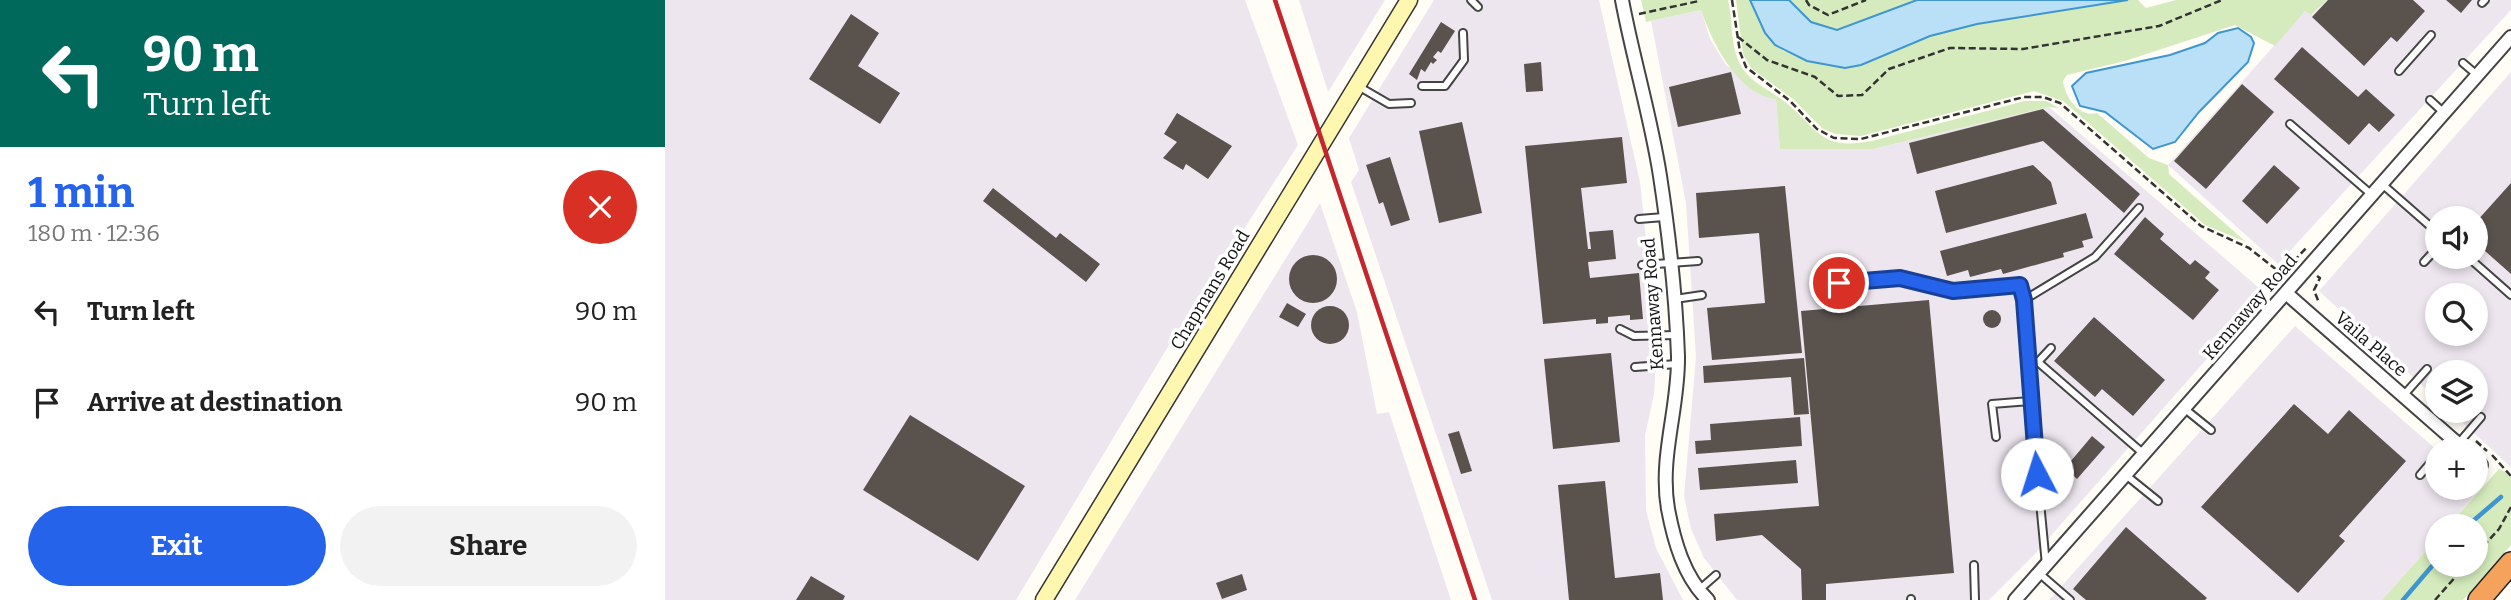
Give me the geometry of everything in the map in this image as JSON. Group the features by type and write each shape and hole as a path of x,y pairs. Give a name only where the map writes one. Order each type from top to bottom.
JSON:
{"highway":[{"path":"2479,600 2511,563"}],"street":[{"name":"Chapmans Road","path":"1044,600 1409,0"},
{"name":"Kennaway Road","path":"1622,0 1660,175 1673,299 1677,364 1665,468 1668,506 1674,540 1685,568 1704,595"},
{"name":"Kennaway Road","path":"2015,600 2145,456 2511,37"},
{"name":"Vaila Place","path":"2286,293 2450,437"}],"lane":[{"path":"1471,0 1478,7"},
{"path":"1422,86 1445,86 1464,60 1463,33"},
{"path":"2399,71 2431,35"},
{"path":"2463,62 2477,75"},
{"path":"1356,85 1389,104 1411,103"},
{"path":"2430,100 2444,113"},
{"path":"2290,124 2372,195"},
{"path":"2382,184 2425,222"},
{"path":"2024,300 2095,257 2139,208"},
{"path":"1639,219 1664,217"},
{"path":"1641,265 1697,261"},
{"path":"2482,269 2511,295"},
{"path":"1839,283 1900,278 1953,291 2020,285 2024,300 2043,571 2070,600"},
{"path":"1673,299 1702,295"},
{"path":"2255,300 2269,312"},
{"path":"1619,329 1634,336 1676,335"},
{"path":"2027,365 2038,362 2051,348"},
{"path":"2038,362 2145,456"},
{"path":"1635,367 1677,364"},
{"path":"2403,396 2425,371"},
{"path":"1996,437 1993,404 2030,401"},
{"path":"2186,409 2211,430"},
{"path":"2464,437 2476,423"},
{"path":"2420,475 2425,469"},
{"path":"2127,476 2158,501"},
{"path":"1974,565 1975,600"},
{"path":"1704,595 1716,575"}],"path":[{"path":"1732,0 1742,61 1751,72 1790,101 1817,129 1844,140 1869,138 2024,97 2055,100 2201,226 2249,248 2282,274"},
{"path":"1805,0 1828,15 1866,0"},
{"path":"1738,37 1767,60 1815,77 1838,96 1862,95 1889,69 1950,47 2023,49 2159,26 2222,0"},
{"path":"1625,16 1658,12 1699,1"},
{"path":"2275,284 2308,246"},
{"path":"2315,274 2320,278 2315,296 2321,305"},
{"path":"2467,433 2511,476"},
{"path":"2488,541 2499,529 2511,507"},
{"path":"2435,600 2455,577"}],"shaded area":[{"path":"665,0 1245,0 1298,145 1166,350 1016,600 665,600"},
{"path":"1299,0 1385,0 1328,92"},
{"path":"1434,0 1599,0 1640,182 1657,346 1654,394 1645,436 1646,510 1656,548 1683,600 1492,600 1351,182 1359,170 1349,138"},
{"path":"2327,0 2511,0 2511,10 2278,264 2168,165 2305,11 2312,15"},
{"path":"1701,10 1710,39 1726,65 1776,99 1780,148 1873,149 2049,107 2265,293 2033,556 1989,600 1737,600 1704,558 1691,529 1684,496 1696,357 1686,203 1651,21"},
{"path":"2511,72 2511,467 2488,446 2488,437 2478,437 2463,423 2488,423 2488,360 2425,360 2425,388 2319,291"},
{"path":"1320,203 1357,312 1377,414 1389,412 1451,600 1075,600"},
{"path":"2295,326 2425,440 2425,500 2470,500 2458,514 2425,514 2425,552 2382,600 2049,600"}],"green space":[{"path":"1641,0 1728,0 1735,49 1744,70 1821,135 1841,143 1872,141 2025,101 2046,101 2059,108 2049,107 1873,149 1780,149 1776,99 1762,95 1738,78 1712,37 1701,10 1646,22"},
{"path":"1736,0 1750,0 1765,33 1784,51 1861,65 1930,36 1977,24 2128,0 2138,0 2146,8 2176,0 2327,0 2311,15 2305,11 2275,46 2235,25 2125,61 2067,75 2063,81 2074,105 2084,112 2097,113 2149,158 2168,165 2169,174 2246,242 2205,225 2063,101 2034,91 1861,136 1836,134 1823,129 1793,99 1751,68 1743,54"},
{"path":"1789,0 1917,0 1866,22 1833,29 1818,26 1803,17"},
{"path":"2499,469 2511,474 2511,545 2488,571 2488,514 2459,514 2471,500 2488,500 2488,481"},
{"path":"2425,552 2425,577 2483,577 2463,600 2382,600"}],"water":[{"path":"1750,0 1789,0 1811,22 1837,30 1917,0 2128,0 1977,24 1930,36 1861,65 1845,68 1807,61 1775,45 1765,33"},
{"path":"2238,28 2251,37 2254,43 2248,62 2199,112 2175,142 2153,149 2105,112 2080,106 2072,86 2086,73 2170,55 2205,43 2218,33"}],"building":[{"path":"2328,0 2413,0 2425,11 2397,42 2391,37 2364,66 2312,17"},
{"path":"2446,0 2472,0 2461,13"},
{"path":"851,14 879,33 858,66 900,93 880,124 809,79"},
{"path":"1441,22 1455,31 1441,53 1438,51 1433,57 1437,60 1433,64 1431,62 1425,72 1421,69 1417,80 1409,74"},
{"path":"2302,47 2358,97 2366,89 2395,115 2379,132 2369,123 2349,145 2274,79"},
{"path":"1541,62 1543,91 1526,92 1524,64"},
{"path":"1731,72 1741,114 1678,127 1669,87"},
{"path":"2242,84 2274,112 2206,189 2174,161"},
{"path":"2043,109 2140,194 2124,213 2043,141 1917,174 1909,143"},
{"path":"1177,113 1232,146 1208,179 1186,164 1183,170 1163,158 1177,142 1164,134"},
{"path":"1462,122 1482,213 1439,223 1419,131"},
{"path":"1622,137 1627,183 1581,188 1588,249 1591,249 1589,232 1613,230 1616,259 1588,262 1590,278 1639,273 1643,319 1630,320 1630,315 1608,317 1608,323 1596,324 1596,319 1543,324 1525,146"},
{"path":"1390,157 1410,220 1391,226 1383,202 1379,204 1366,165"},
{"path":"2033,165 2051,182 2057,204 1946,233 1935,191"},
{"path":"2274,165 2300,188 2267,224 2242,201"},
{"path":"2511,183 2511,274 2488,254 2488,209"},
{"path":"1785,186 1802,353 1712,360 1707,308 1765,303 1759,233 1699,238 1696,193"},
{"path":"993,188 1056,238 1060,233 1100,264 1086,282 983,201"},
{"path":"2086,213 2093,238 2082,241 2084,247 2063,253 2064,257 2003,274 2001,269 1970,277 1968,270 1947,276 1940,251"},
{"path":"2145,217 2164,234 2160,239 2190,265 2195,260 2210,272 2205,278 2219,290 2193,320 2114,254"},
{"path":"1313,255 1330,262 1337,279 1330,296 1313,303 1296,296 1289,279 1296,262"},
{"path":"1929,300 1954,573 1826,584 1826,600 1802,600 1801,569 1762,535 1716,541 1714,514 1819,506 1801,311"},
{"path":"1287,303 1306,314 1298,327 1279,317"},
{"path":"1330,306 1343,312 1349,325 1343,338 1330,344 1317,338 1311,325 1317,312"},
{"path":"1992,310 1998,313 2001,319 1998,325 1992,328 1986,325 1983,319 1986,313"},
{"path":"2094,317 2165,380 2133,416 2102,389 2095,397 2054,361"},
{"path":"1611,353 1620,442 1553,449 1544,359"},
{"path":"1804,358 1809,414 1794,415 1791,377 1704,383 1703,366"},
{"path":"2294,404 2328,434 2349,410 2406,461 2339,536 2345,541 2298,593 2201,507"},
{"path":"910,415 1025,486 978,561 863,490"},
{"path":"1800,417 1802,446 1696,454 1695,441 1711,440 1710,424"},
{"path":"1459,431 1472,471 1461,474 1448,434"},
{"path":"2092,436 2105,447 2077,479 2065,468"},
{"path":"1796,460 1798,483 1700,490 1698,468"},
{"path":"1605,481 1615,578 1660,573 1663,600 1569,600 1558,485"},
{"path":"2126,527 2207,598 2086,600 2073,589"},
{"path":"1242,574 1247,590 1222,599 1216,583"},
{"path":"811,576 845,596 843,600 796,600"}],"waterway":[{"path":"2481,514 2501,497"},
{"path":"2403,600 2425,574"}],"railway":[{"path":"1275,0 1475,600"}],"route":[{"path":"1839,283 1900,278 1953,291 2020,285 2024,300 2037,474"}]}
